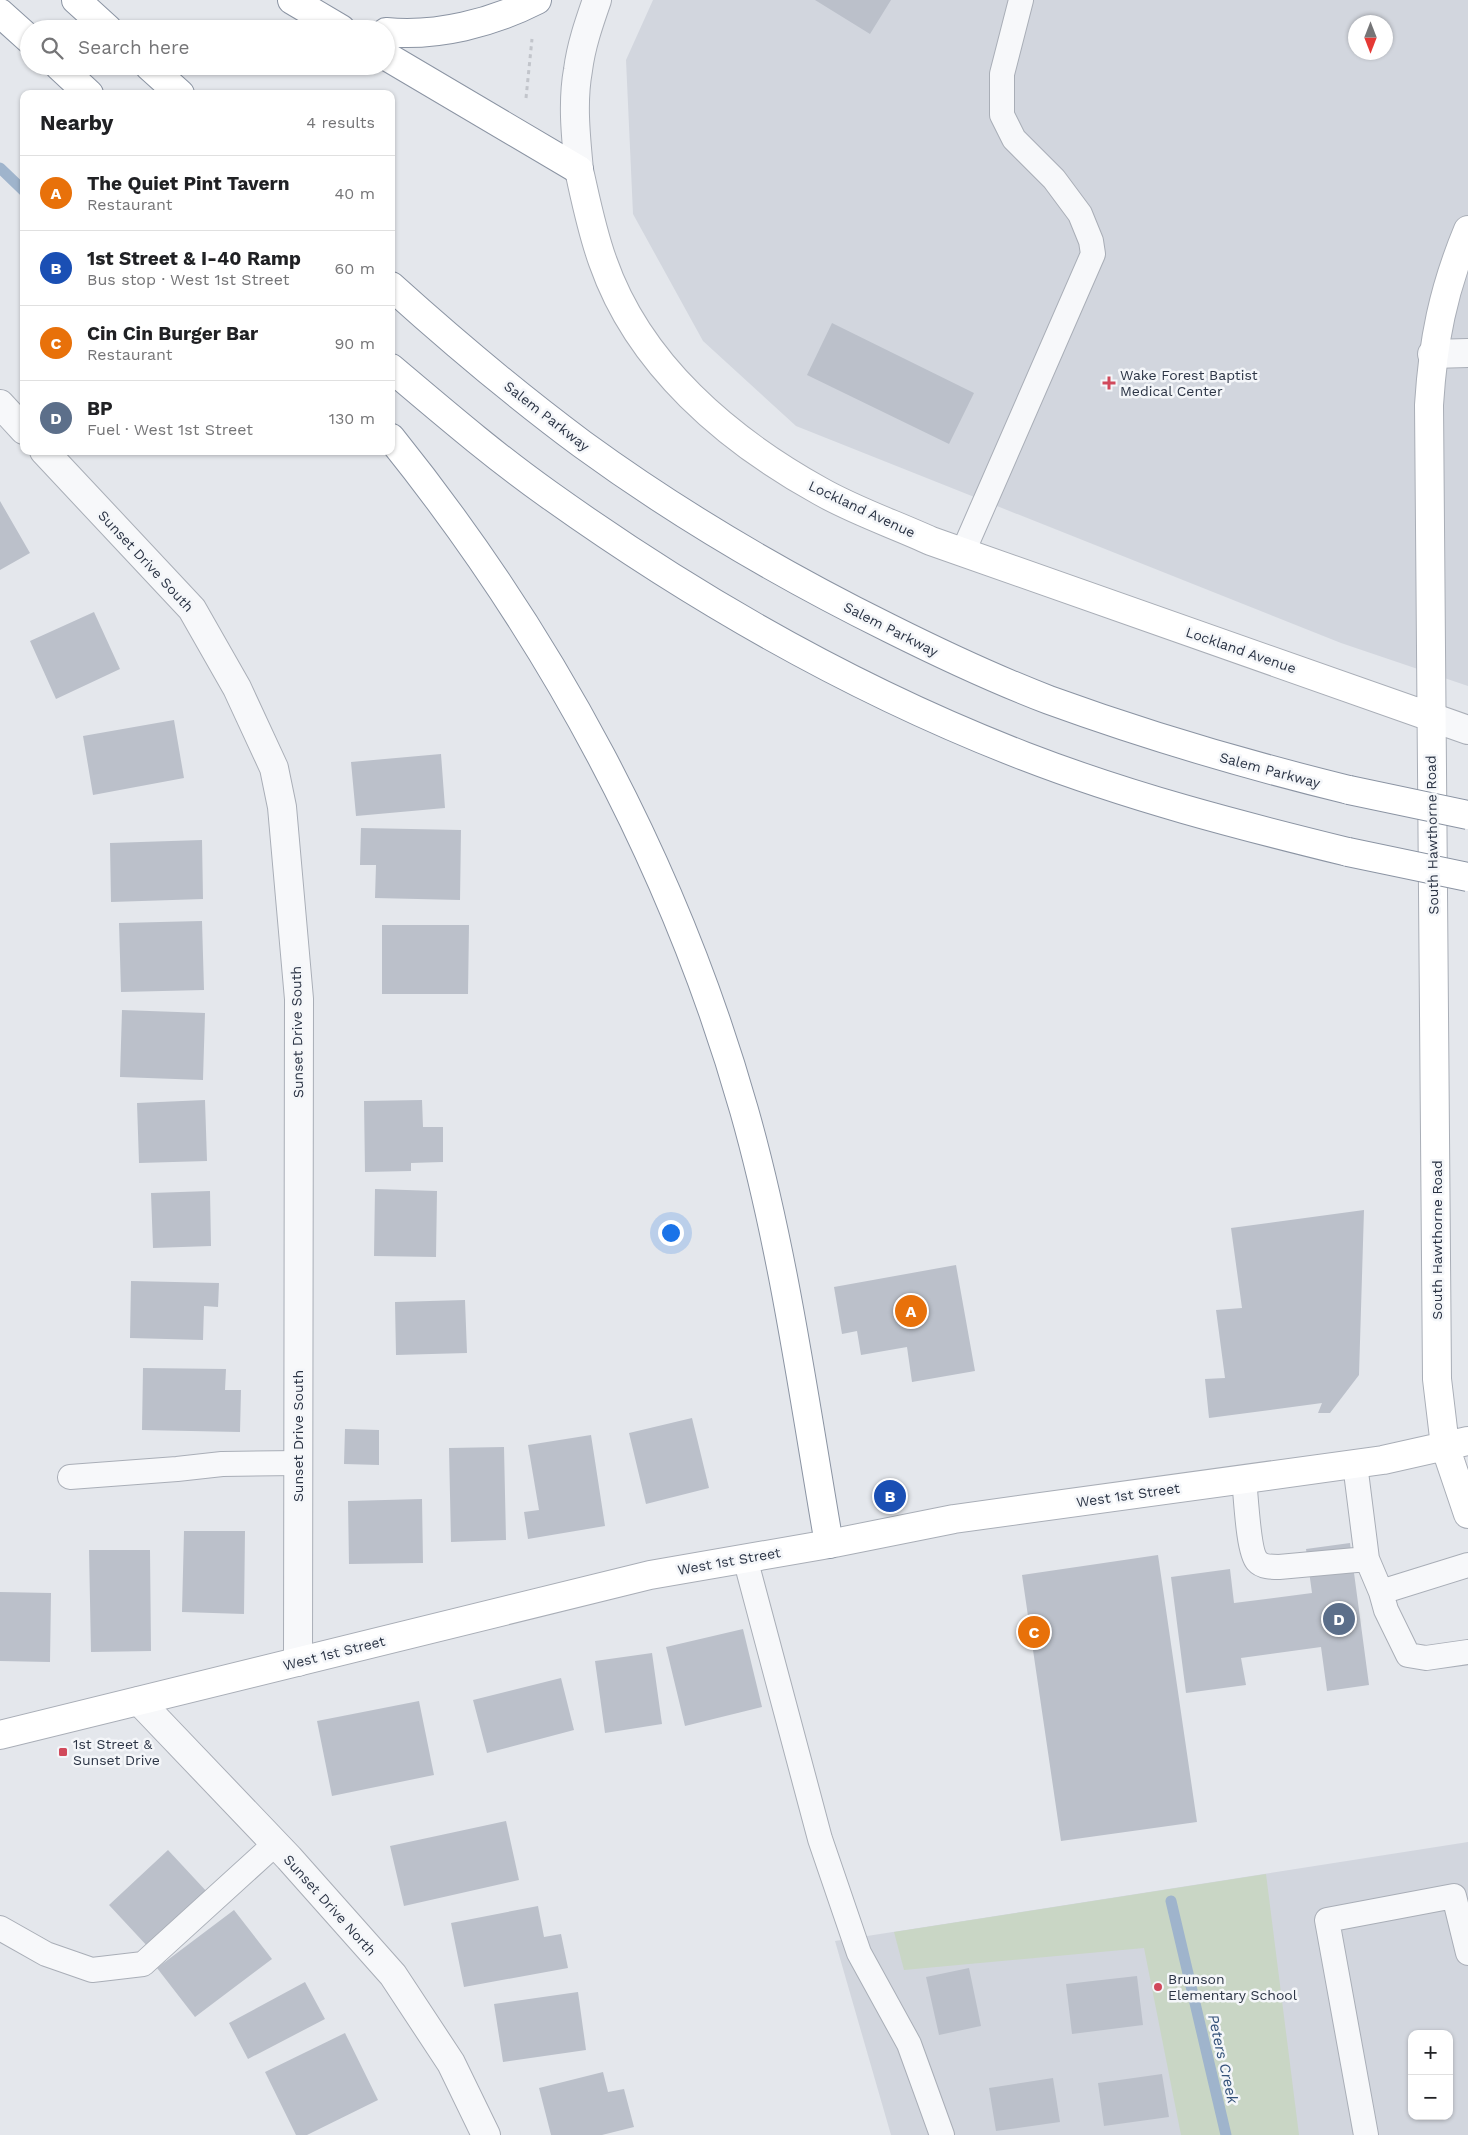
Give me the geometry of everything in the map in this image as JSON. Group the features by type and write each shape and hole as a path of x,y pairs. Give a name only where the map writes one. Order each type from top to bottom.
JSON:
{"main road":[{"path":"76,0 98,20"},
{"path":"292,0 326,20"},
{"path":"395,32 428,32 461,27 494,18 537,0"},
{"path":"0,13 20,31"},
{"path":"395,61 579,170"},
{"path":"69,75 85,90"},
{"path":"159,75 176,90"},
{"name":"Lockland Avenue","path":"579,170 589,219 603,264 623,306 650,349 679,386 721,424 772,462 821,492 874,517 963,552 1431,717"},
{"name":"South Hawthorne Road","path":"1468,230 1442,303 1432,354 1429,405 1437,1379 1456,1443 1468,1514"},
{"name":"Salem Parkway","path":"395,289 499,379 582,444 675,507 760,560 853,610 949,658 1046,699 1150,736 1248,765 1349,790 1468,815"},
{"path":"395,371 546,493 625,547 730,613 825,664 924,713 1042,762 1140,797 1232,823 1348,852 1468,877"},
{"path":"395,443 482,560 552,669 590,733 636,825 679,921 714,1015 744,1110 768,1208 789,1310 829,1544"},
{"name":"West 1st Street","path":"0,1735 650,1575 829,1544 954,1519 1383,1460 1456,1443"}],"street":[{"name":"Lockland Avenue","path":"579,170 575,120 577,72 587,28 597,0"},
{"path":"1432,354 1468,353"},
{"path":"0,404 20,426"},
{"name":"Sunset Drive South","path":"48,455 192,609 237,688 274,768 282,807 299,999 298,1662"},
{"path":"1431,717 1468,730"},
{"name":"Sunset Drive North","path":"139,1701 275,1844 394,1975 451,2063 486,2135"}],"lane":[{"path":"963,552 1093,254 1091,241 1080,214 1054,179 1014,139 1002,116 1002,74 1021,0"},
{"path":"70,1476 222,1464 298,1463"},
{"path":"1355,1464 1367,1559 1381,1592 1386,1610 1408,1655 1426,1658 1468,1652"},
{"path":"1244,1479 1251,1548 1257,1561 1266,1566 1279,1567 1367,1559"},
{"path":"745,1558 820,1839 860,1954 909,2044 942,2135"},
{"path":"1381,1592 1468,1565"},
{"path":"0,1928 46,1954 92,1970 143,1964 275,1844"},
{"path":"1366,2135 1326,1920 1454,1896 1468,1953"}],"path":[{"path":"525,102 532,37"}],"shaded area":[{"name":"Wake Forest Baptist Medical Center","path":"653,0 1468,0 1468,686 1341,643 796,426 703,341 633,214 626,60"},
{"name":"Brunson Elementary School","path":"1468,1842 1468,2135 891,2135 835,1941"}],"green space":[{"path":"1266,1874 1299,2135 1181,2135 1144,1948 904,1970 894,1932"}],"building":[{"path":"815,0 891,0 870,34"},
{"path":"832,323 974,393 949,444 807,375"},
{"path":"0,501 30,553 0,570"},
{"path":"94,612 120,669 56,699 30,641"},
{"path":"174,720 184,778 93,795 83,736"},
{"path":"441,754 445,808 356,816 351,762"},
{"path":"361,828 461,830 460,900 375,898 376,865 360,865"},
{"path":"202,840 203,899 111,902 110,843"},
{"path":"202,921 204,990 121,992 119,923"},
{"path":"382,925 469,925 468,994 382,994"},
{"path":"122,1010 205,1013 203,1080 120,1077"},
{"path":"205,1100 207,1161 139,1163 137,1103"},
{"path":"422,1100 423,1127 443,1127 443,1162 411,1163 411,1171 365,1172 364,1101"},
{"path":"375,1189 437,1191 436,1257 374,1256"},
{"path":"210,1191 211,1246 153,1248 151,1193"},
{"path":"1364,1210 1359,1375 1330,1413 1318,1413 1322,1403 1209,1418 1205,1379 1225,1378 1216,1310 1242,1308 1231,1228"},
{"path":"956,1265 975,1371 912,1382 907,1347 861,1355 857,1331 842,1334 834,1287"},
{"path":"131,1281 219,1283 218,1307 204,1306 203,1340 130,1338"},
{"path":"465,1300 467,1353 396,1355 395,1302"},
{"path":"143,1368 226,1369 225,1390 241,1390 240,1432 142,1430"},
{"path":"692,1418 709,1488 646,1504 629,1433"},
{"path":"345,1429 379,1430 379,1465 344,1464"},
{"path":"591,1435 605,1526 528,1539 524,1512 539,1510 528,1445"},
{"path":"504,1447 506,1540 451,1542 449,1448"},
{"path":"422,1499 423,1563 349,1564 348,1501"},
{"path":"184,1531 245,1531 244,1614 182,1612"},
{"path":"1350,1543 1369,1685 1327,1691 1321,1647 1241,1658 1246,1685 1186,1693 1171,1577 1230,1569 1234,1603 1312,1593 1306,1549"},
{"path":"89,1550 150,1550 151,1651 91,1652"},
{"path":"1158,1555 1197,1822 1061,1841 1022,1575"},
{"path":"0,1592 51,1593 50,1662 0,1661"},
{"path":"743,1629 762,1707 685,1726 666,1647"},
{"path":"652,1653 662,1724 605,1733 595,1661"},
{"path":"561,1678 574,1730 487,1753 473,1700"},
{"path":"419,1701 434,1775 332,1796 317,1721"},
{"path":"506,1821 519,1880 404,1906 390,1846"},
{"path":"168,1850 208,1893 149,1948 109,1905"},
{"path":"538,1906 544,1937 561,1934 568,1968 464,1987 451,1923"},
{"path":"234,1910 272,1959 195,2017 157,1968"},
{"path":"969,1968 981,2026 939,2035 926,1977"},
{"path":"1137,1976 1143,2025 1072,2034 1066,1984"},
{"path":"305,1982 325,2019 248,2059 229,2023"},
{"path":"578,1992 586,2050 503,2062 494,2004"},
{"path":"345,2033 378,2100 307,2135 296,2135 265,2072"},
{"path":"603,2072 608,2092 624,2089 634,2127 602,2135 551,2135 539,2088"},
{"path":"1162,2074 1169,2117 1104,2126 1098,2083"},
{"path":"1053,2078 1060,2122 996,2131 989,2088"}],"waterway":[{"name":"Peters Creek","path":"0,168 20,187"},
{"name":"Peters Creek","path":"1171,1901 1226,2135"}],"place":[{"name":"Wake Forest Baptist Medical Center","path":"1109,383"},
{"name":"The Quiet Pint Tavern","path":"911,1311"},
{"name":"1st Street & I-40 Ramp","path":"890,1496"},
{"name":"BP","path":"1339,1619"},
{"name":"Cin Cin Burger Bar","path":"1034,1632"},
{"name":"1st Street & Sunset Drive","path":"63,1752"},
{"name":"Brunson Elementary School","path":"1158,1987"}]}
